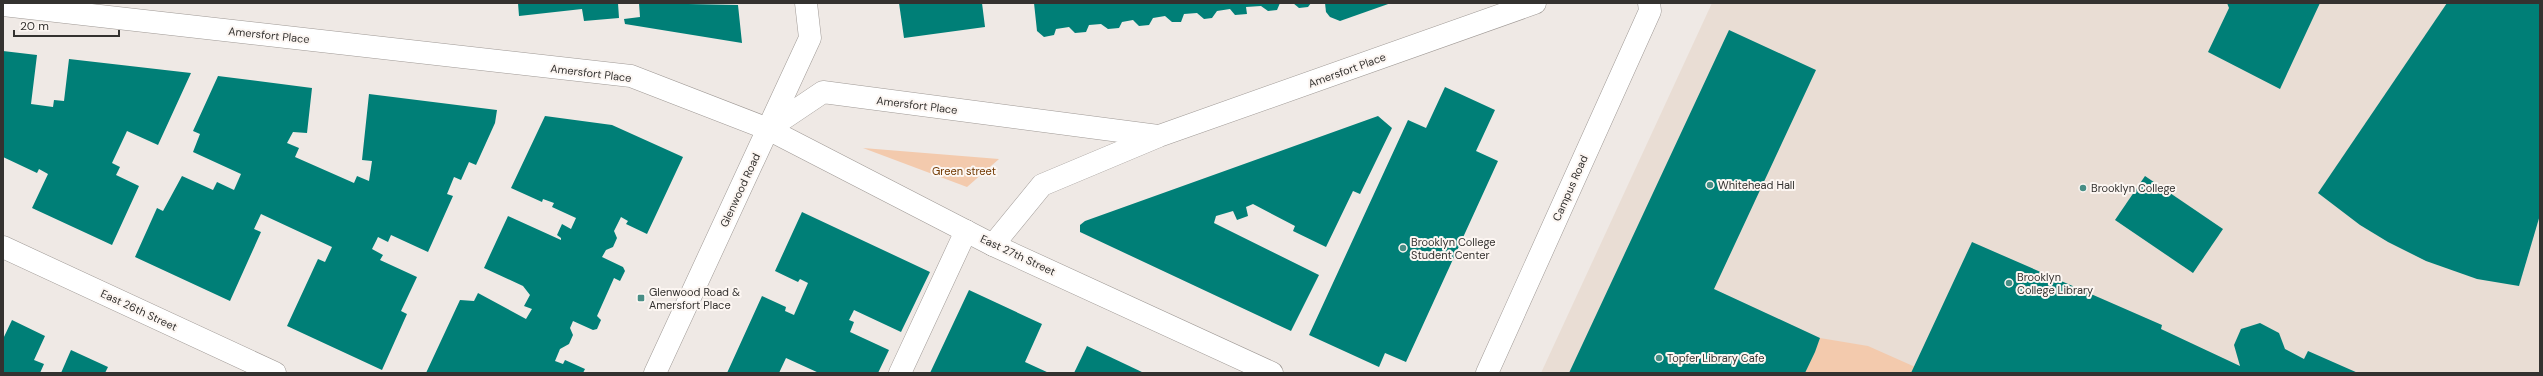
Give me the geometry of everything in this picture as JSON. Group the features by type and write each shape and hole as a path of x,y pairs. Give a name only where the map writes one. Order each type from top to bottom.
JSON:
{"street":[{"name":"Glenwood Road","path":"655,373 810,38 806,3"},
{"name":"Amersfort Place","path":"993,244 1042,185 1159,136 1535,3"},
{"name":"Campus Road","path":"1487,373 1650,11 1649,3"},
{"name":"Amersfort Place","path":"3,5 631,76 768,129 823,92 1159,136"},
{"name":"East 27th Street","path":"768,129 966,231 1272,373"},
{"path":"900,373 966,231"},
{"name":"East 26th Street","path":"3,247 275,373"}],"shaded area":[{"name":"Brooklyn College","path":"1712,3 2540,3 2540,373 1541,373"}],"green space":[{"name":"Green street","path":"863,148 999,159 967,187"},
{"path":"1820,338 1868,346 1922,370 1921,373 1805,373"}],"building":[{"path":"518,3 618,3 619,18 584,21 582,9 519,16"},
{"path":"639,3 738,5 742,43 625,24 624,19 640,17"},
{"path":"899,3 982,3 985,27 904,38"},
{"path":"1034,3 1280,3 1277,10 1268,11 1261,6 1246,7 1247,14 1235,15 1230,9 1217,11 1212,18 1204,19 1197,13 1184,14 1181,22 1172,22 1165,16 1153,18 1149,25 1139,26 1133,20 1122,22 1119,28 1108,29 1101,24 1089,25 1086,32 1075,33 1069,27 1056,29 1054,35 1044,37 1037,31"},
{"path":"1293,3 1311,3 1308,7 1299,8"},
{"path":"1325,3 1391,3 1340,21 1330,17 1326,12"},
{"path":"2227,3 2320,3 2280,89 2208,52 2229,8"},
{"path":"2447,3 2540,3 2540,215 2519,286 2477,279 2426,261 2388,242 2360,225 2318,193"},
{"name":"Whitehead Hall","path":"1729,30 1816,70 1714,289 1820,338 1815,352 1805,373 1569,373"},
{"path":"3,51 37,55 31,104 53,107 54,100 64,101 69,59 191,73 158,145 127,131 112,163 120,167 116,175 139,186 112,245 32,208 48,174 39,169 37,173 3,157"},
{"path":"218,76 312,88 307,133 293,132 287,143 299,148 295,157 354,183 357,176 369,181 372,161 362,160 369,94 497,110 495,123 476,165 469,162 461,180 454,177 447,194 453,196 428,252 391,235 388,242 378,237 372,249 383,255 380,260 417,277 401,311 407,314 382,370 287,326 318,259 325,262 332,247 261,214 254,229 261,232 230,301 135,257 157,208 163,211 182,176 213,190 217,182 234,190 241,174 193,152 200,134 193,131"},
{"name":"Brooklyn College Student Center","path":"1445,87 1495,110 1476,151 1498,161 1406,362 1385,353 1379,367 1309,335 1408,120 1426,128"},
{"path":"545,116 612,125 683,157 647,234 626,224 628,221 621,217 614,231 617,238 613,247 606,250 602,257 623,267 625,271 620,281 614,278 597,316 601,320 597,329 593,330 573,321 570,328 573,335 569,344 560,349 555,361 563,364 565,360 585,369 583,373 426,373 460,300 474,301 478,293 526,319 532,309 524,306 530,295 523,286 484,268 508,216 561,240 561,238 557,235 562,224 571,229 576,218 552,207 554,203 543,199 542,202 511,188"},
{"path":"1378,116 1392,128 1360,194 1353,191 1326,247 1293,231 1295,226 1253,204 1246,207 1248,216 1237,220 1233,211 1216,216 1214,223 1319,275 1291,331 1080,232 1080,225 1085,221"},
{"path":"2145,176 2223,229 2193,273 2115,220"},
{"path":"802,212 930,272 901,332 854,310 849,320 854,322 850,332 889,350 878,373 819,373 786,358 779,373 727,373 762,296 786,307 785,311 794,315 808,283 800,279 798,282 775,271"},
{"name":"Brooklyn College Library","path":"1972,242 2162,325 2161,329 2240,366 2234,345 2241,329 2260,323 2279,333 2285,349 2304,359 2308,351 2358,373 1911,373"},
{"path":"969,290 1042,324 1025,362 1049,373 930,373"},
{"path":"12,320 45,336 34,360 44,364 40,373 3,373 3,339"},
{"path":"1087,346 1144,373 1074,373"},
{"path":"71,350 108,367 105,373 61,373"}],"place":[{"name":"Whitehead Hall","path":"1710,185"},
{"name":"Brooklyn College","path":"2083,188"},
{"name":"Brooklyn College Student Center","path":"1403,248"},
{"name":"Brooklyn College Library","path":"2009,283"},
{"name":"Glenwood Road & Amersfort Place","path":"641,298"},
{"name":"Topfer Library Cafe","path":"1659,358"}]}
